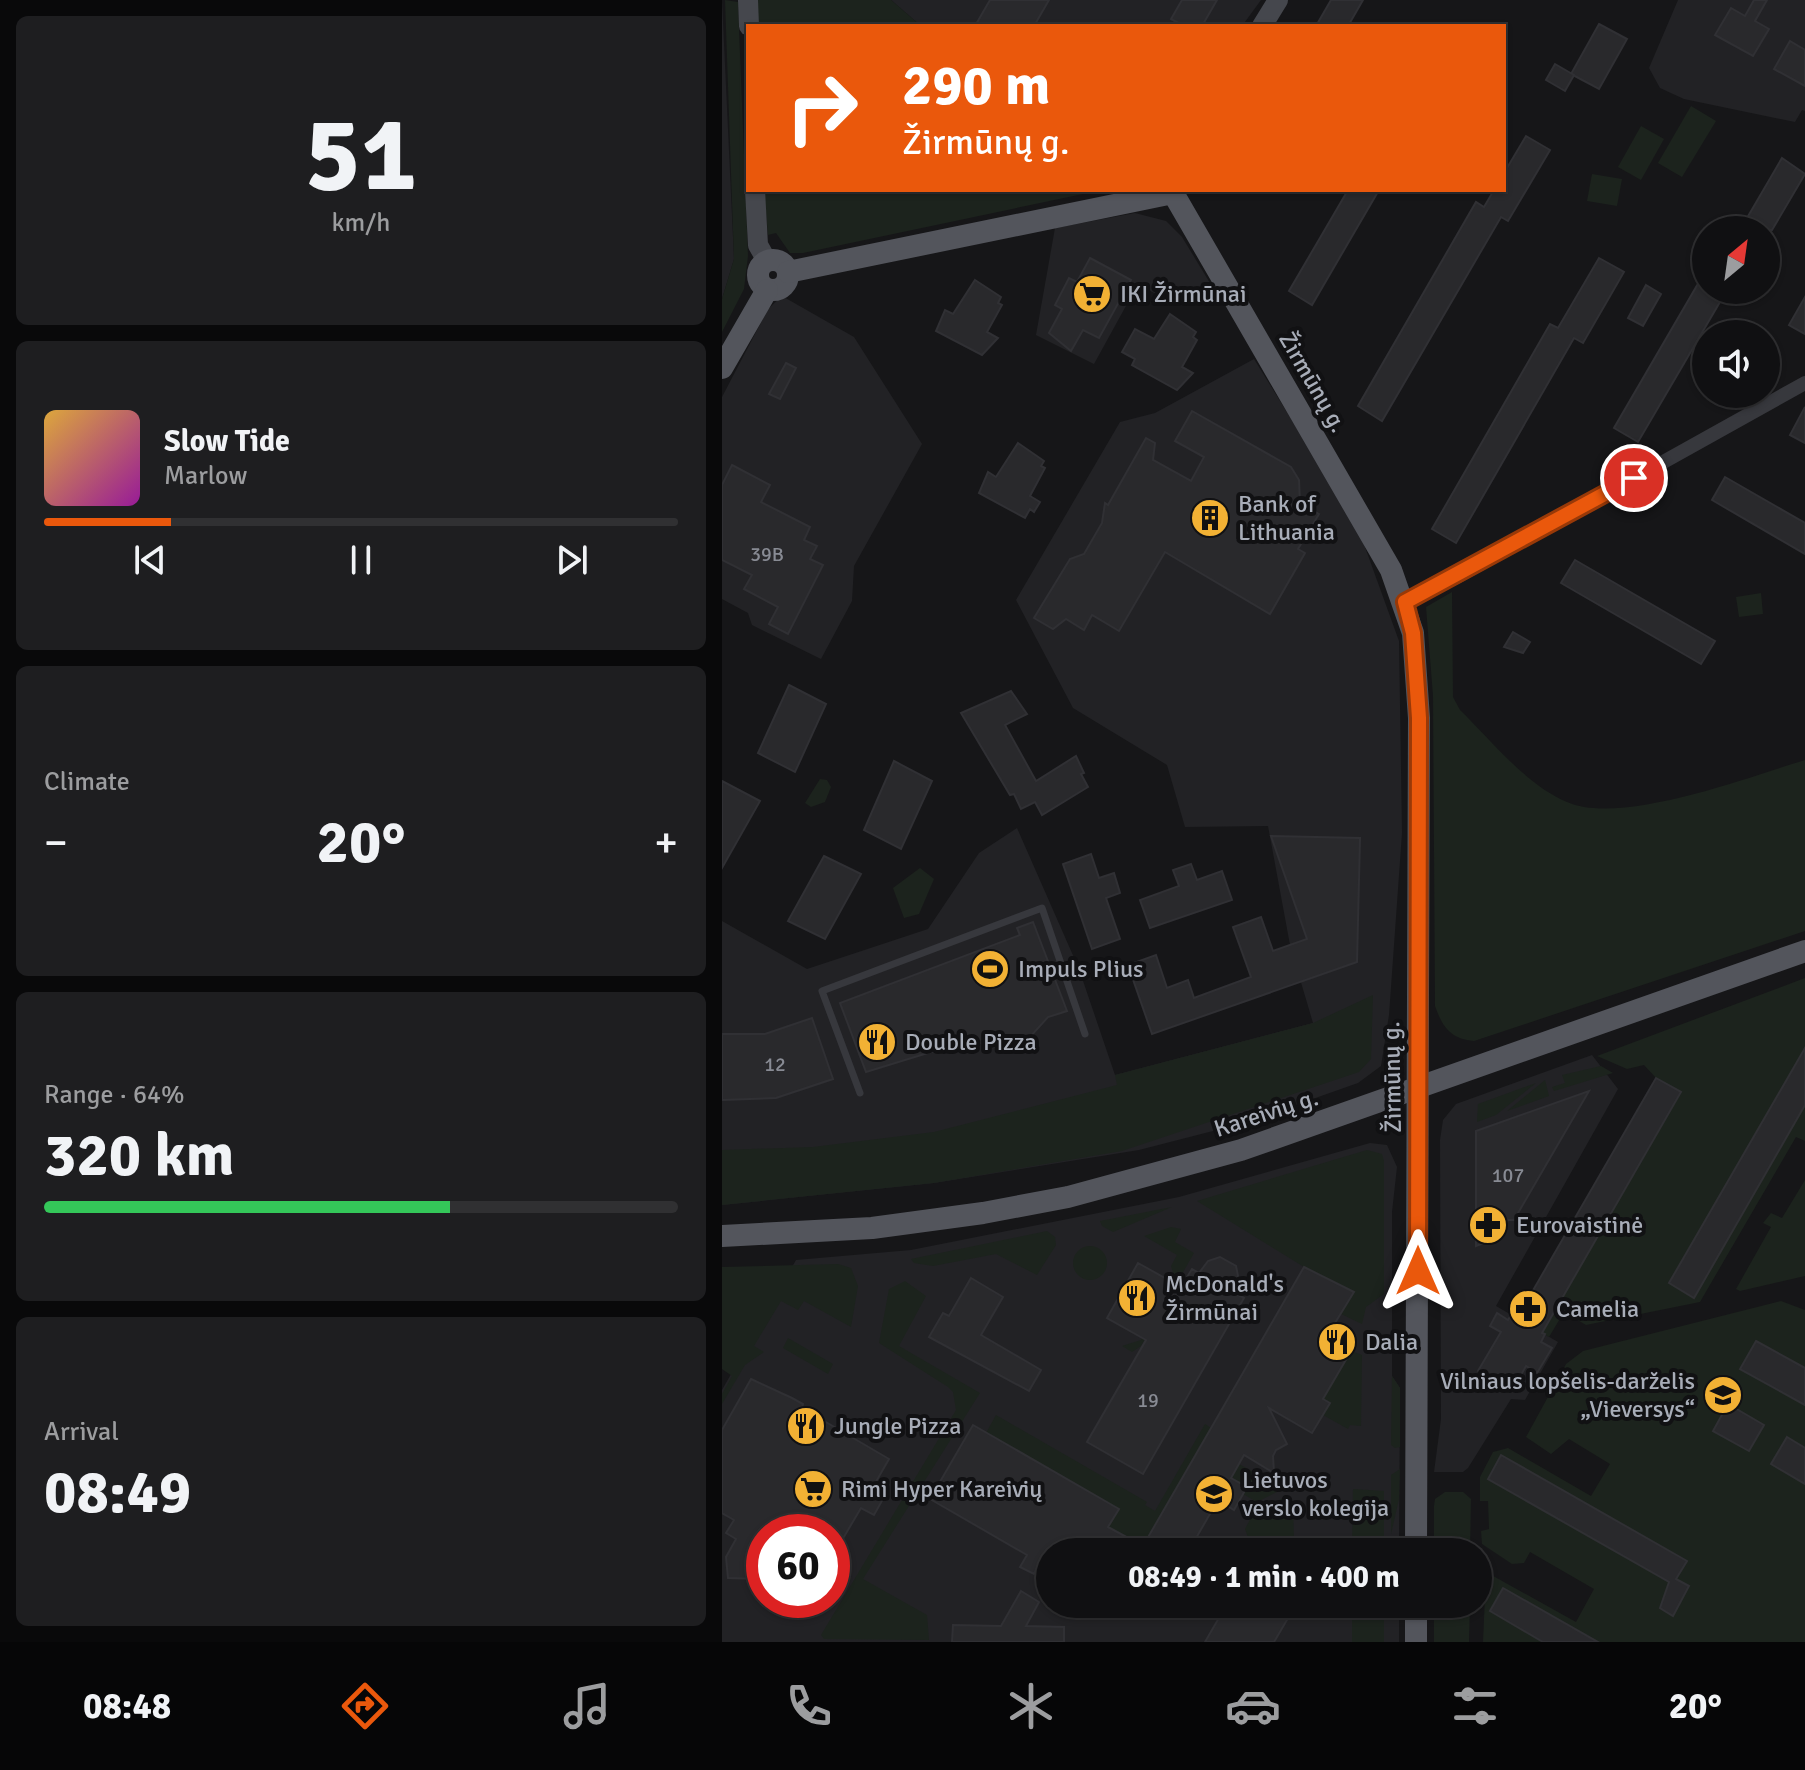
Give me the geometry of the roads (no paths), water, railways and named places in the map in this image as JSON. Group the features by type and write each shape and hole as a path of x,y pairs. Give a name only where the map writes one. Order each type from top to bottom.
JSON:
{"main road":[{"path":"748,0 749,24"},
{"path":"1263,24 1278,0"},
{"path":"755,192 758,245 767,261"},
{"path":"788,272 1174,192"},
{"name":"Žirmūnų g.","path":"1174,192 1382,552 1405,602 1413,633 1419,718 1416,1538"},
{"path":"767,290 757,278 759,268 767,261 782,263 788,272"},
{"path":"722,368 767,290 783,287 788,272"},
{"name":"Kareivių g.","path":"722,1236 872,1228 983,1213 1068,1197 1241,1150 1805,951"},
{"path":"1416,1618 1416,1642"}],"street":[{"path":"1405,602 1444,584 1805,383"}],"lane":[{"path":"860,1093 822,991 1042,908 1085,1034"}],"place":[{"name":"IKI Žirmūnai","path":"1092,294"},
{"name":"Bank of Lithuania","path":"1210,518"},
{"name":"Impuls Plius","path":"990,969"},
{"name":"Double Pizza","path":"877,1042"},
{"name":"Eurovaistinė","path":"1488,1225"},
{"name":"McDonald's Žirmūnai","path":"1137,1298"},
{"name":"Camelia","path":"1528,1309"},
{"name":"Dalia","path":"1337,1342"},
{"name":"Vilniaus lopšelis-darželis „Vieversys“","path":"1723,1395"},
{"name":"Jungle Pizza","path":"806,1426"},
{"name":"Rimi Hyper Kareivių","path":"813,1489"},
{"name":"Lietuvos verslo kolegija","path":"1214,1494"}]}
